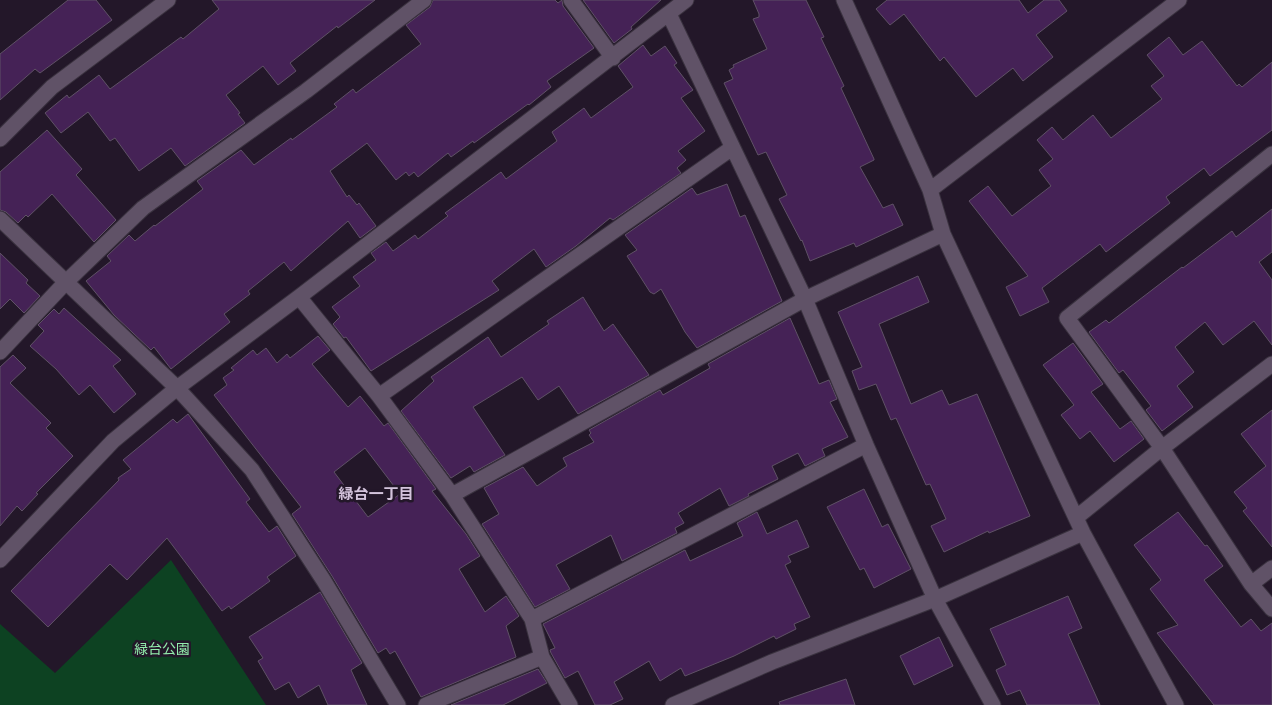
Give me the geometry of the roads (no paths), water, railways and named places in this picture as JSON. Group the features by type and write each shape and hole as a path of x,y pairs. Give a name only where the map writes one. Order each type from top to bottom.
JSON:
{"street":[{"path":"0,139 52,87 168,0"},
{"path":"0,352 65,283 143,208 306,91 424,0"},
{"path":"571,0 613,58"},
{"path":"0,560 113,441 177,388 613,58 686,0"},
{"path":"844,0 930,190 943,234 1083,533 1176,705"},
{"path":"930,190 1179,0"},
{"path":"669,14 804,299 866,445 935,599 993,705"},
{"path":"379,396 732,148"},
{"path":"1272,154 1067,318 1162,448 1251,584 1272,609"},
{"path":"0,219 177,388 252,470 324,581 398,705"},
{"path":"452,495 804,299 943,234"},
{"path":"299,297 379,396 452,495 532,619 542,657 570,705"},
{"path":"1077,518 1162,448 1272,364"},
{"path":"532,619 866,445"},
{"path":"673,705 772,662 935,599 1083,533"},
{"path":"1251,584 1272,568"},
{"path":"426,705 542,657"}],"district":[{"name":"緑台一丁目","path":"376,494"}],"park label":[{"name":"緑台公園","path":"162,649"}]}
